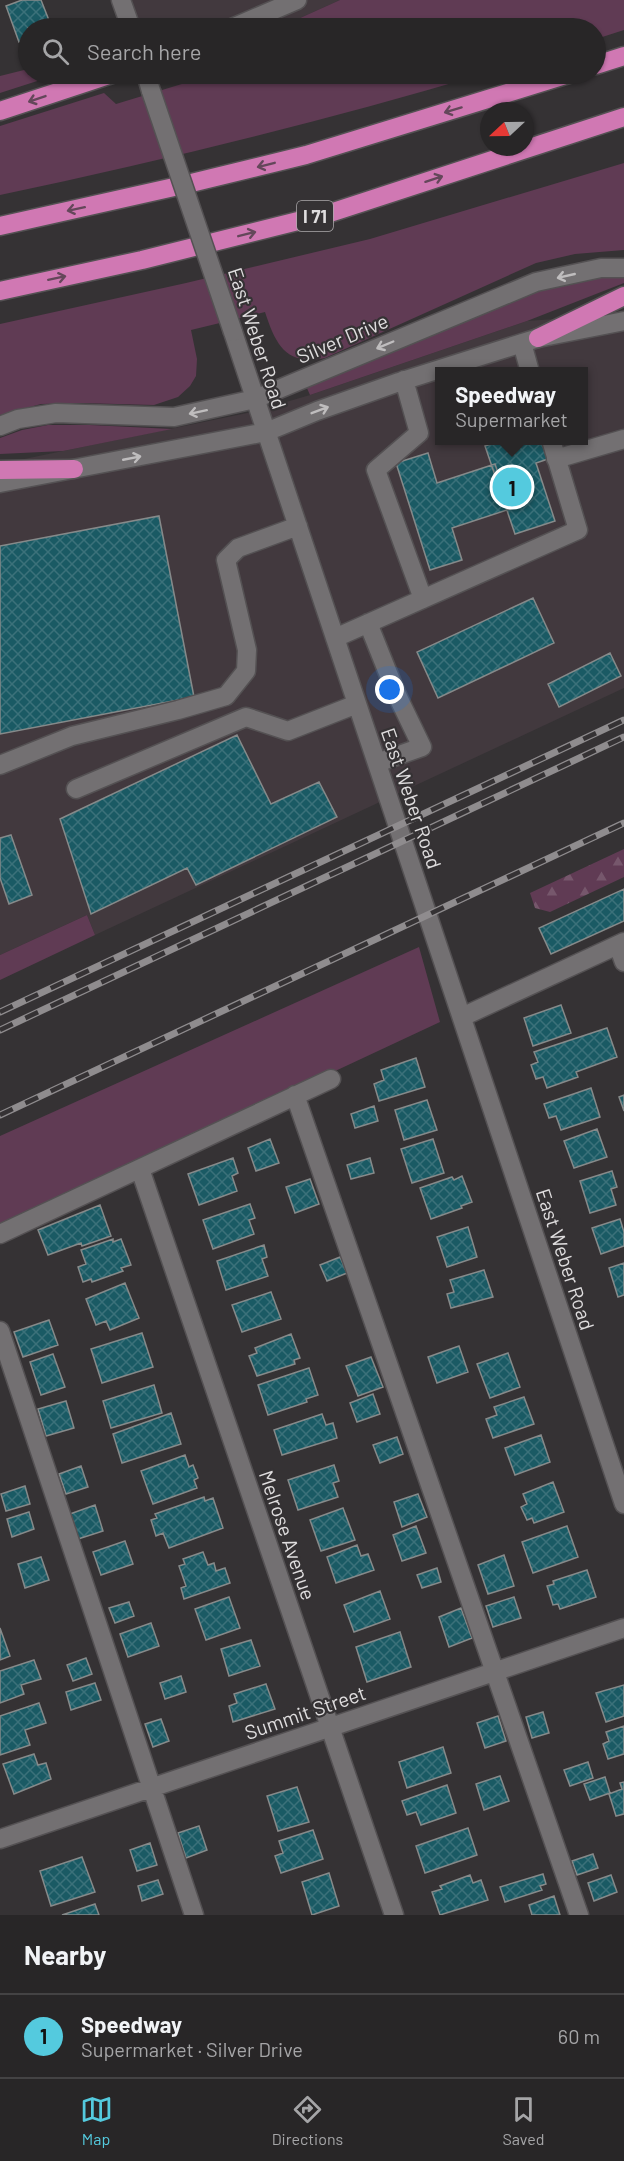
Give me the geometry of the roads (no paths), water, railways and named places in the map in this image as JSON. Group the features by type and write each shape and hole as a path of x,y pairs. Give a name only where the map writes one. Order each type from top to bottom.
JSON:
{"highway":[{"path":"606,62 624,56"},
{"path":"0,111 82,84"},
{"path":"0,226 183,186 306,155 537,84"},
{"name":"I 71","path":"0,291 142,260 330,213 624,117"},
{"path":"530,341 624,296"},
{"path":"0,470 74,469"}],"street":[{"path":"121,0 127,18"},
{"path":"255,18 297,0"},
{"name":"East Weber Road","path":"150,84 624,1504"},
{"name":"Silver Drive","path":"0,426 18,419 56,413 174,417 255,399 536,282 601,268 624,268"},
{"path":"446,367 530,341 624,321"},
{"path":"530,341 530,367"},
{"path":"0,483 266,432 317,411 435,370"},
{"path":"404,380 419,433 376,470 423,599"},
{"path":"556,459 624,439"},
{"path":"335,638 578,530 552,445"},
{"path":"0,765 72,736 226,696 246,671 247,650 226,560 238,548 297,526"},
{"path":"368,623 396,693 422,747 377,763"},
{"path":"76,789 246,717 288,731 357,704"},
{"path":"462,1017 621,943 624,962"},
{"path":"0,1234 331,1078"},
{"path":"295,1095 579,1915"},
{"name":"Melrose Avenue","path":"140,1169 394,1915"},
{"path":"0,1331 194,1915"},
{"name":"Summit Street","path":"0,1839 624,1628"}],"railway":[{"path":"0,1012 624,720"},
{"path":"0,1030 624,737"},
{"path":"0,1115 624,823"}],"place":[{"name":"Speedway","path":"512,487"}]}
